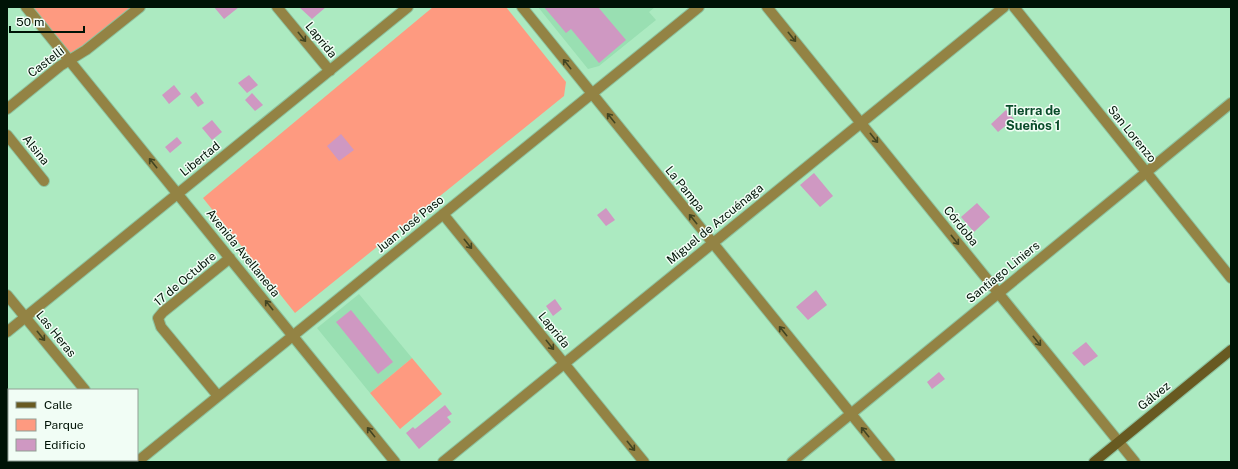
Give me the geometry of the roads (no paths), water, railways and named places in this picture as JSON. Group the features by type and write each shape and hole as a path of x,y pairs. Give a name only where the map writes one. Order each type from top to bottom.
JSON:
{"main road":[{"name":"Gálvez","path":"1094,462 1231,350"}],"street":[{"name":"Avenida Avellaneda","path":"26,7 395,462"},
{"name":"Castelli","path":"7,109 70,60 86,50 140,7"},
{"name":"Laprida","path":"277,7 330,71"},
{"name":"Libertad","path":"7,332 408,7"},
{"name":"La Pampa","path":"522,7 890,462"},
{"name":"Juan José Paso","path":"140,459 699,7"},
{"name":"Córdoba","path":"767,7 1135,462"},
{"name":"Miguel de Azcuénaga","path":"443,462 1004,7"},
{"name":"San Lorenzo","path":"1014,7 1231,278"},
{"name":"Santiago Liniers","path":"792,462 1231,102"},
{"name":"Alsina","path":"7,135 44,181"},
{"name":"Laprida","path":"443,214 644,462"},
{"name":"17 de Octubre","path":"218,396 161,327 158,318 230,258"},
{"name":"Las Heras","path":"7,295 84,389"}],"district":[{"name":"Tierra de Sueños 1","path":"1033,118"}]}
